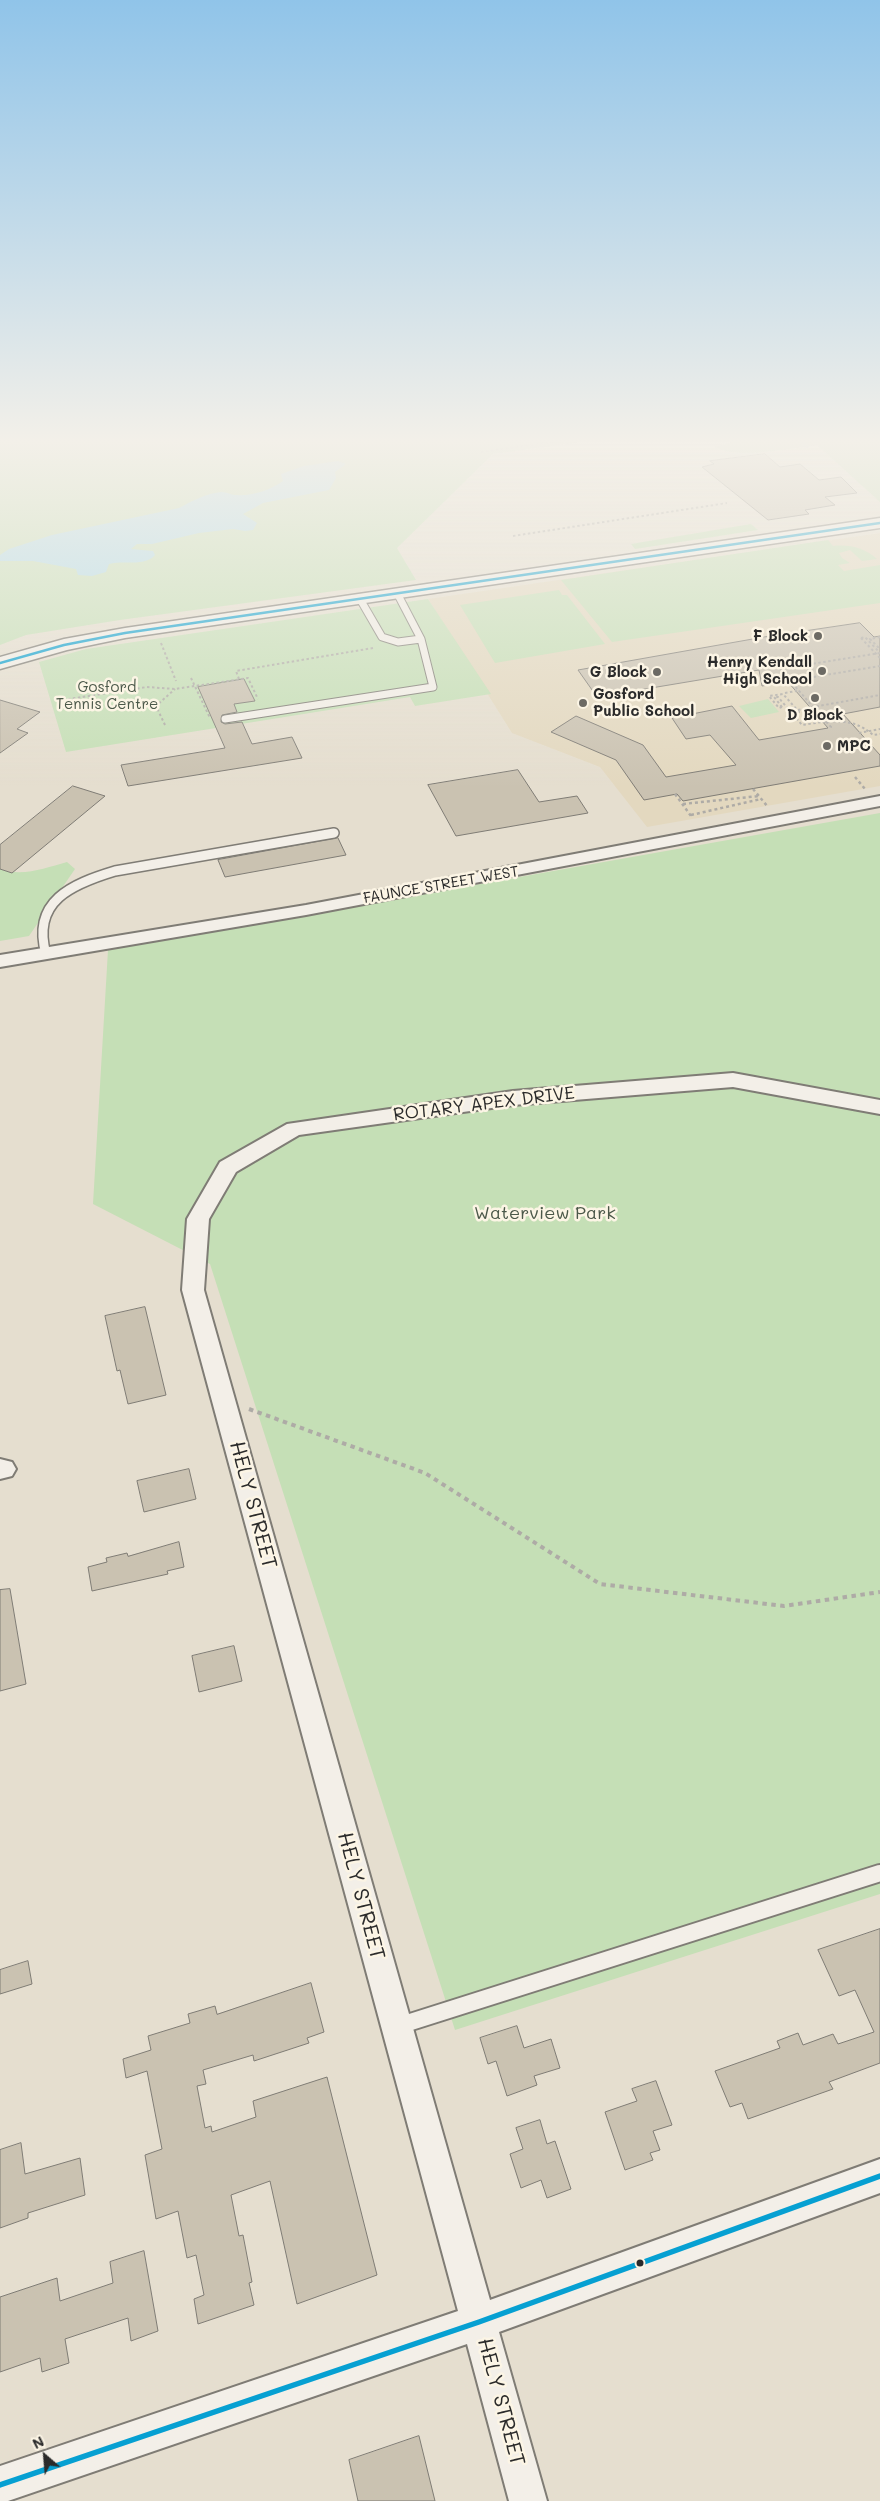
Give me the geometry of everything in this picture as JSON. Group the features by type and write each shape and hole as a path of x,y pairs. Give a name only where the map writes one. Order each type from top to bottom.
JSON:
{"main road":[{"path":"0,664 92,639 155,628 661,555"}],"street":[{"name":"FAUNCE STREET WEST","path":"0,961 335,904 880,801"},
{"name":"ROTARY APEX DRIVE","path":"193,1290 198,1219 228,1167 294,1129 513,1098 733,1080 880,1107"},
{"name":"HELY STREET","path":"193,1290 528,2501"},
{"path":"0,2485 479,2322 880,2176"}],"lane":[{"path":"225,720 433,686 421,639 397,593"},
{"path":"360,599 382,637 398,642 421,639"},
{"path":"46,954 41,933 48,912 63,894 87,880 115,871 334,833"},
{"path":"397,2026 880,1873"}],"path":[{"path":"155,628 176,681"},
{"path":"865,637 880,653 861,638 865,637"},
{"path":"880,638 870,639 880,653"},
{"path":"239,679 236,671 370,650 392,640"},
{"path":"831,728 780,669 880,653"},
{"path":"880,666 788,681 796,691 769,696 779,708 783,708 774,698 778,697 802,725 850,722 867,727 873,735 880,734"},
{"path":"191,678 212,722 225,720"},
{"path":"63,700 147,687 175,688 248,678 265,713"},
{"path":"165,725 156,706 175,688"},
{"path":"781,689 797,710"},
{"path":"797,710 880,695"},
{"path":"792,713 799,712 797,710"},
{"path":"859,733 880,729"},
{"path":"855,777 862,785"},
{"path":"753,789 766,804"},
{"path":"675,794 690,814 760,797"},
{"path":"683,804 760,797"},
{"path":"223,1399 425,1473 600,1584 784,1606 880,1592"}],"shaded area":[{"path":"731,555 880,555 880,786 647,827 600,767 512,733 428,599"}],"green space":[{"path":"0,555 401,555 416,580 120,620 26,635 0,645"},
{"path":"730,555 840,555 850,563 838,565 844,571 880,565 880,603 612,642 561,580"},
{"path":"855,555 871,555 877,559 862,561"},
{"path":"559,590 562,595 567,595 605,644 495,663 460,605"},
{"name":"Gosford Tennis Centre","path":"428,599 491,694 415,706 410,697 66,752 39,662 86,649"},
{"path":"768,699 779,712 751,718 739,706"},
{"name":"Waterview Park","path":"880,813 880,1894 455,2030 210,1264 93,1204 108,950"},
{"path":"67,862 75,869 29,936 0,941 0,869 26,872"}],"water":[{"path":"0,555 155,555 146,561 109,564 106,572 92,576 78,575 76,569 33,561 0,561"}],"building":[{"path":"860,623 874,637 880,636 880,707 843,714 880,755 880,766 683,801 677,794 644,800 616,760 551,732 576,716 643,745 666,777 736,765 710,735 686,739 672,718 732,706 759,740 828,728 788,682 762,686 759,670 597,697 578,670 764,637"},
{"path":"244,679 255,701 234,704 237,712 222,715 221,722 225,724 242,722 252,744 292,737 302,758 128,786 121,765 225,748 198,687"},
{"path":"0,700 40,712 17,729 28,733 0,753"},
{"path":"518,770 539,802 577,796 588,813 456,836 428,785"},
{"path":"73,786 105,796 12,873 0,869 0,845"},
{"path":"338,838 346,855 225,877 218,860"},
{"path":"145,1307 166,1395 128,1404 120,1370 117,1371 105,1316"},
{"path":"189,1469 196,1499 144,1512 137,1481"},
{"path":"179,1542 184,1567 167,1571 168,1574 92,1591 88,1567 107,1562 106,1558 127,1553 128,1556"},
{"path":"10,1589 26,1684 0,1691 0,1590"},
{"path":"234,1646 242,1681 199,1692 192,1656"},
{"path":"880,1929 880,2063 829,2082 833,2089 748,2119 742,2103 730,2107 715,2071 780,2048 777,2041 798,2033 803,2045 833,2034 838,2044 874,2032 855,1990 839,1996 818,1950"},
{"path":"28,1961 32,1984 0,1994 0,1970"},
{"path":"311,1983 324,2032 307,2038 309,2043 254,2061 253,2055 203,2070 206,2084 197,2086 205,2128 211,2126 212,2132 256,2117 253,2101 327,2077 377,2275 297,2304 270,2181 231,2195 239,2236 243,2235 252,2282 249,2283 254,2305 198,2324 194,2299 204,2295 196,2255 187,2258 178,2211 156,2219 145,2155 162,2149 147,2071 126,2078 123,2059 151,2050 148,2036 190,2023 188,2014 215,2006 217,2014"},
{"path":"517,2026 524,2048 551,2039 560,2068 534,2076 537,2085 507,2096 496,2061 488,2064 480,2038"},
{"path":"656,2081 672,2125 653,2131 660,2150 650,2153 653,2160 625,2170 605,2112 637,2101 632,2089"},
{"path":"540,2120 547,2144 555,2141 571,2189 547,2198 541,2180 521,2188 510,2154 523,2149 516,2128"},
{"path":"21,2143 25,2174 80,2158 85,2195 28,2213 28,2218 0,2228 0,2150"},
{"path":"144,2251 158,2331 131,2341 128,2318 65,2339 69,2363 42,2372 40,2358 0,2372 0,2297 57,2278 60,2301 113,2283 110,2262"},
{"path":"419,2436 435,2501 358,2501 349,2460"}],"transit line":[{"path":"0,663 64,645 125,633 662,555"},
{"path":"0,2485 479,2322 880,2176"}],"place":[{"name":"F Block","path":"818,636"},
{"name":"Henry Kendall High School","path":"822,671"},
{"name":"G Block","path":"657,672"},
{"name":"D Block","path":"815,698"},
{"name":"Gosford Public School","path":"583,703"},
{"name":"MPC","path":"827,746"}]}
